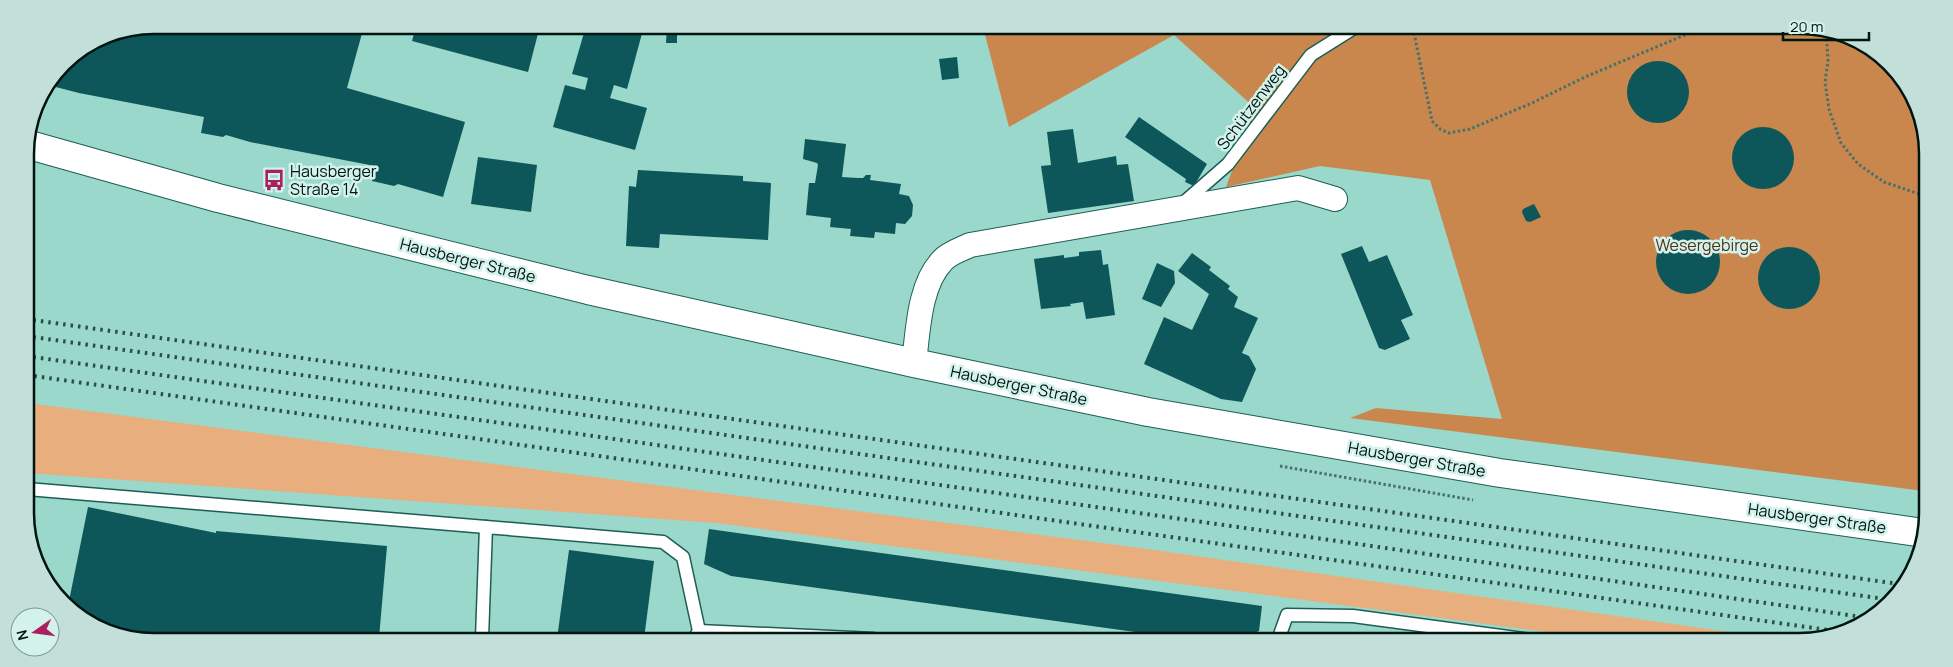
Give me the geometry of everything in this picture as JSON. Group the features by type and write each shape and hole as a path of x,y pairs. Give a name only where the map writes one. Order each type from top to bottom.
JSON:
{"main road":[{"name":"Hausberger Straße","path":"34,146 218,198 588,290 914,363 1148,412 1500,473 1917,532"}],"street":[{"path":"914,363 924,297 930,276 944,258 970,245 1298,188 1335,199"}],"lane":[{"name":"Schützenweg","path":"1177,210 1228,164 1311,55 1344,34"},
{"path":"34,490 663,542 683,557 697,633"},
{"path":"482,633 486,527"},
{"path":"1281,633 1287,615 1353,616 1479,633"}],"path":[{"path":"1413,34 1432,122 1440,129 1450,133 1470,128 1523,106 1584,77 1687,34"},
{"path":"1826,37 1828,60 1825,82 1829,109 1840,143 1858,164 1884,182 1919,194"}],"shaded area":[{"path":"34,404 1133,547 1736,633 1555,633 717,523 34,474"}],"green space":[{"name":"Wesergebirge","path":"985,34 1799,34 1815,35 1845,43 1866,54 1899,87 1913,115 1917,130 1919,154 1919,490 1350,418 1376,408 1502,419 1430,180 1320,166 1226,187 1255,108 1174,35 1009,127"}],"building":[{"path":"154,34 362,34 347,88 465,122 443,197 398,184 394,186 372,181 375,166 250,142 226,135 223,137 201,133 204,117 54,87 69,69 87,54 108,43 130,36"},
{"path":"414,34 538,34 528,72 412,41"},
{"path":"584,34 642,34 627,89 614,85 610,98 647,108 635,150 553,127 565,85 585,90 588,78 572,74"},
{"path":"667,34 677,34 677,43 666,43"},
{"path":"760,34 801,34 801,35"},
{"path":"957,57 959,78 942,80 939,59"},
{"path":"1652,61 1664,61 1680,70 1687,80 1689,92 1687,104 1680,114 1664,123 1652,123 1641,118 1632,109 1627,98 1627,86 1632,75 1641,66"},
{"path":"1139,117 1207,164 1194,186 1185,182 1186,179 1125,137"},
{"path":"1757,127 1769,127 1785,136 1792,146 1794,158 1792,170 1785,180 1769,189 1757,189 1746,184 1737,175 1732,164 1732,152 1737,141 1746,132"},
{"path":"1073,129 1078,163 1116,156 1117,165 1128,164 1134,201 1048,213 1041,166 1051,165 1047,132"},
{"path":"805,139 846,144 842,177 863,178 866,175 871,175 870,180 901,184 899,194 909,196 913,205 912,216 905,224 896,223 895,234 875,232 874,238 850,236 851,229 830,227 831,218 806,215 809,183 815,183 818,165 803,159"},
{"path":"478,157 537,165 531,212 471,204"},
{"path":"638,170 743,176 743,181 771,183 768,240 660,234 659,248 626,246 629,186 636,187"},
{"path":"1534,204 1541,217 1530,222 1526,221 1522,212 1523,209"},
{"path":"1688,230 1706,236 1714,244 1720,262 1714,280 1706,288 1688,294 1670,288 1662,280 1656,262 1662,244 1670,236"},
{"path":"1362,246 1369,262 1387,255 1413,315 1401,320 1410,339 1385,350 1379,348 1341,254"},
{"path":"1783,247 1795,247 1811,256 1818,266 1820,278 1818,290 1811,300 1795,309 1783,309 1772,304 1763,295 1758,284 1758,272 1763,261 1772,252"},
{"path":"1101,250 1103,265 1108,264 1115,315 1086,319 1083,302 1070,304 1071,306 1041,309 1034,259 1064,255 1064,258 1079,256 1079,252"},
{"path":"1192,253 1211,267 1209,270 1230,286 1228,289 1238,297 1234,307 1258,318 1242,353 1249,356 1256,369 1242,402 1221,399 1144,364 1164,317 1192,330 1209,294 1178,271"},
{"path":"1157,263 1174,271 1175,283 1161,307 1142,299"},
{"path":"88,507 216,533 216,531 387,546 379,633 138,632 108,624 94,617 70,598"},
{"path":"709,529 1262,606 1259,631 1254,633 1142,633 731,576 704,564"},
{"path":"569,550 654,561 645,633 558,633"}],"railway":[{"path":"34,320 1896,584"},
{"path":"34,337 1882,599"},
{"path":"34,357 1860,617"},
{"path":"34,376 1827,630"}],"place":[{"name":"Hausberger Straße 14","path":"274,180"}]}
